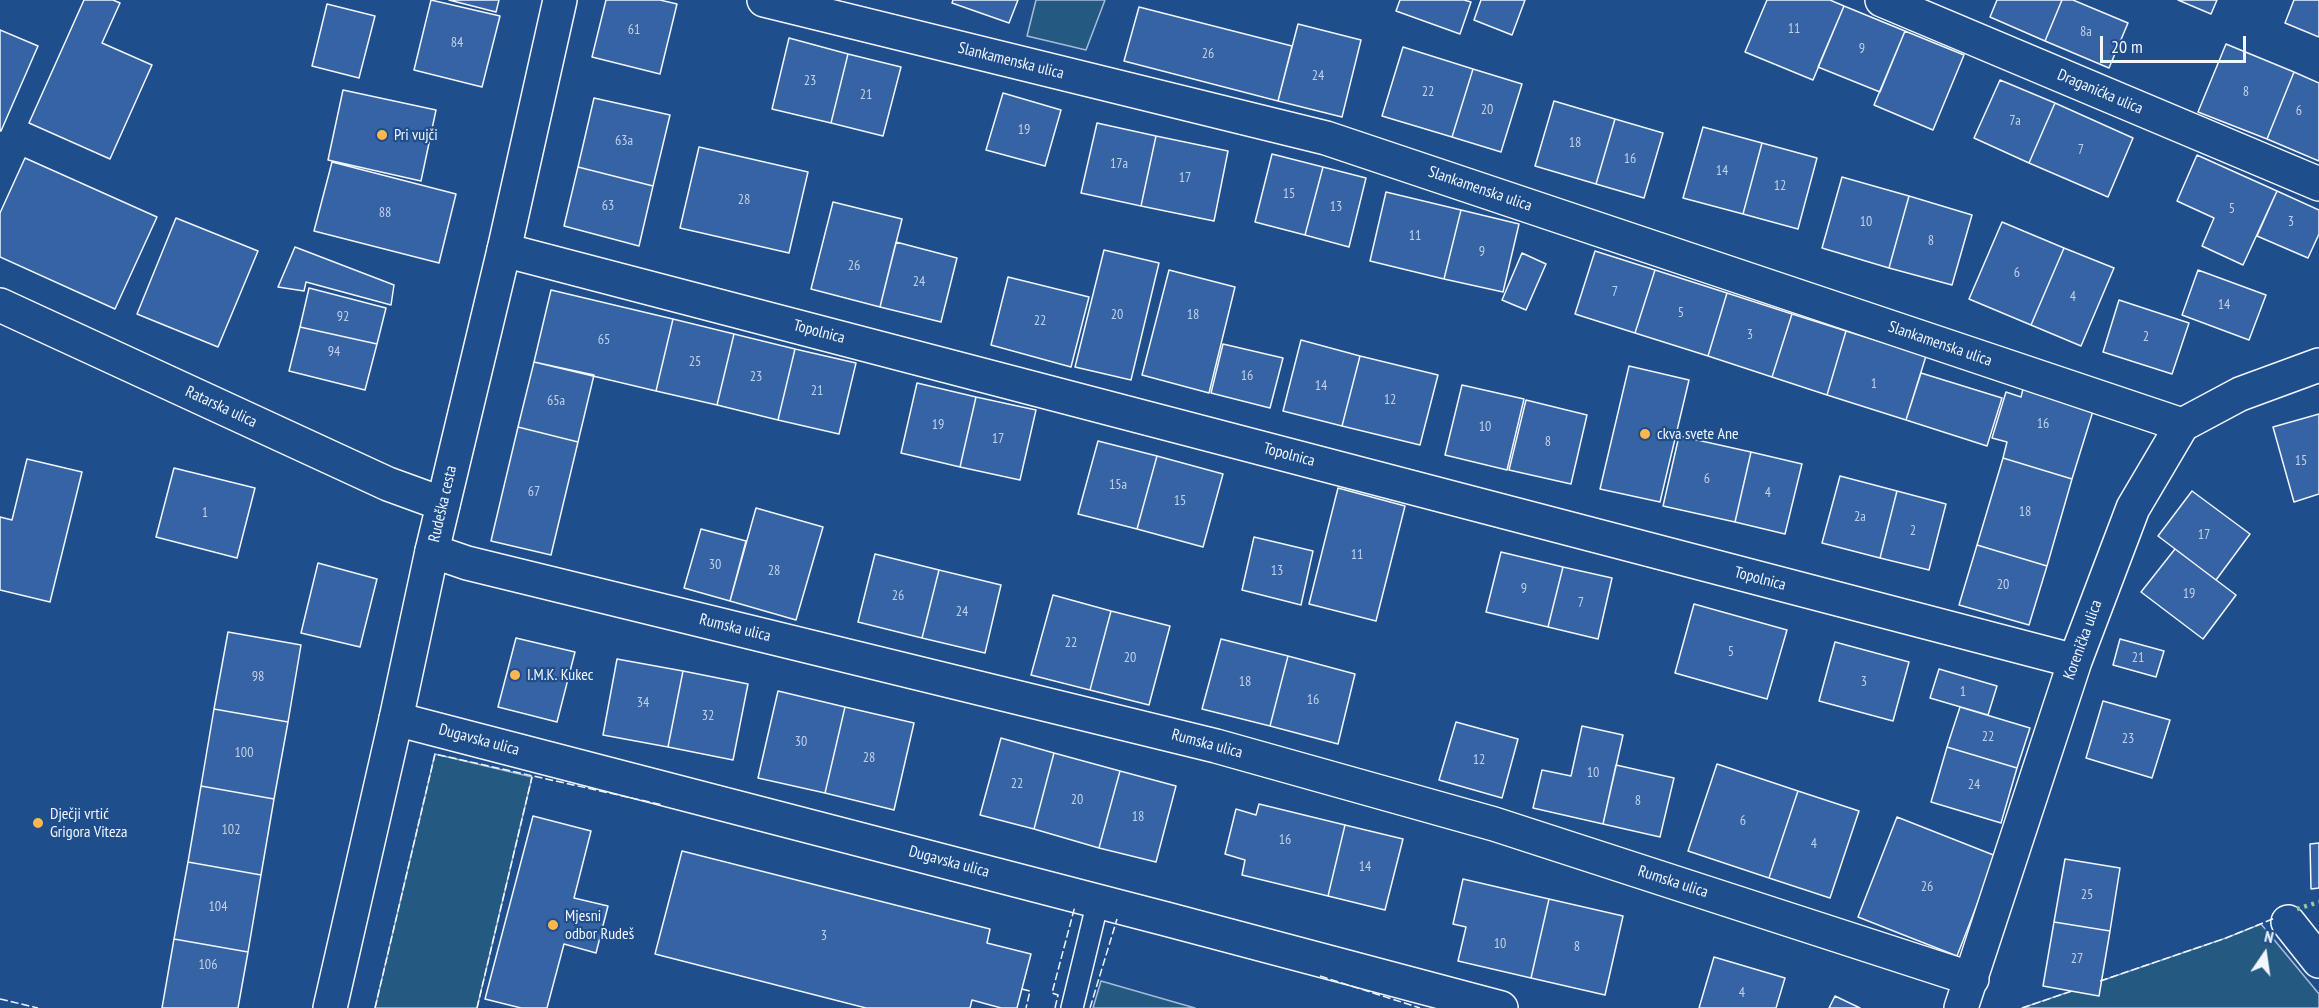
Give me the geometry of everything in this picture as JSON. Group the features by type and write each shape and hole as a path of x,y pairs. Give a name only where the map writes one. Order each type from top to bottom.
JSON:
{"street":[{"name":"Rudeška cesta","path":"330,1008 432,550 504,250 560,0"},
{"name":"Slankamenska ulica","path":"764,0 1326,138 2182,425"},
{"name":"Draganićka ulica","path":"1882,0 2319,184"},
{"name":"Topolnica","path":"504,250 2074,661"},
{"name":"Ratarska ulica","path":"0,305 388,484 443,504"},
{"path":"2182,425 2240,394 2319,365"},
{"name":"Korenička ulica","path":"1966,993 2074,661 2133,508 2182,425"},
{"name":"Rumska ulica","path":"432,550 479,566 1216,746 1494,824 1966,993"},
{"name":"Dugavska ulica","path":"396,719 1501,1008"},
{"path":"2288,922 2319,961"}],"lane":[{"path":"1072,1008 1098,901"}],"shaded area":[{"path":"1036,0 1105,0 1086,50 1027,36"},
{"path":"435,754 532,777 477,1008 375,1008"},
{"path":"2261,924 2319,994 2319,1008 2022,1008 2226,938"},
{"path":"1101,981 1195,1008 1093,1008"}],"building":[{"path":"84,0 113,0 120,3 102,43 152,65 110,159 29,123"},
{"path":"431,0 500,16 482,87 414,70"},
{"path":"449,0 499,0 496,12"},
{"path":"606,0 660,0 677,4 660,74 592,57"},
{"path":"953,0 1018,0 1009,23 952,3"},
{"path":"1400,0 1464,0 1471,2 1460,34 1396,11"},
{"path":"1481,0 1525,0 1512,35 1474,20"},
{"path":"1767,0 1830,0 1844,6 1813,80 1745,52"},
{"path":"1997,0 2062,0 2045,41 1990,17"},
{"path":"2062,0 2073,0 2128,23 2109,68 2045,41"},
{"path":"2178,0 2217,0 2211,14"},
{"path":"2294,0 2319,0 2319,37 2285,23"},
{"path":"327,4 375,16 359,78 312,66"},
{"path":"1844,6 1905,31 1880,92 1818,67"},
{"path":"1139,7 1292,46 1278,101 1124,61"},
{"path":"1298,24 1361,40 1342,117 1278,101"},
{"path":"0,30 38,46 1,131 0,131"},
{"path":"1905,31 1964,55 1933,130 1874,105"},
{"path":"789,38 848,54 831,123 772,109"},
{"path":"2226,44 2294,72 2267,139 2198,112"},
{"path":"1403,47 1473,69 1452,137 1382,116"},
{"path":"848,54 901,67 883,136 831,123"},
{"path":"1473,69 1522,84 1501,152 1452,137"},
{"path":"2294,72 2319,83 2319,161 2267,139"},
{"path":"2000,80 2055,103 2029,163 1974,138"},
{"name":"Pri vujči","path":"343,90 436,110 421,181 328,160"},
{"path":"1003,93 1061,110 1045,166 986,150"},
{"path":"594,98 670,115 653,186 578,167"},
{"path":"1554,101 1615,119 1596,184 1535,166"},
{"path":"2055,103 2133,138 2108,197 2029,163"},
{"path":"1615,119 1663,133 1644,198 1596,184"},
{"path":"1097,123 1156,136 1141,206 1081,193"},
{"path":"1703,127 1762,143 1743,214 1683,198"},
{"path":"1156,136 1228,151 1214,221 1141,206"},
{"path":"1762,143 1817,158 1798,229 1743,214"},
{"path":"699,147 808,172 789,253 680,228"},
{"path":"1272,154 1323,167 1305,235 1255,222"},
{"path":"2197,155 2277,191 2243,265 2202,246 2214,218 2177,201"},
{"path":"25,158 157,217 115,309 0,257 0,213"},
{"path":"332,162 456,194 439,263 314,231"},
{"path":"578,167 653,186 639,246 564,226"},
{"path":"1323,167 1366,178 1349,247 1305,235"},
{"path":"1842,177 1909,196 1889,268 1822,248"},
{"path":"2277,191 2319,210 2319,234 2308,258 2257,236"},
{"path":"1386,192 1461,210 1444,279 1370,261"},
{"path":"1909,196 1972,215 1952,285 1889,268"},
{"path":"833,202 902,219 880,307 811,289"},
{"path":"1461,210 1519,224 1503,292 1444,279"},
{"path":"176,218 258,251 218,347 137,314"},
{"path":"2002,222 2064,248 2031,325 1969,299"},
{"path":"896,242 957,258 941,322 880,307"},
{"path":"295,247 394,285 391,305 306,282 304,291 278,287"},
{"path":"2064,248 2114,268 2081,346 2031,325"},
{"path":"1104,250 1159,263 1131,380 1075,367"},
{"path":"1595,251 1655,270 1635,333 1575,314"},
{"path":"1522,253 1546,264 1526,310 1502,300"},
{"path":"1169,270 1235,287 1209,393 1142,375"},
{"path":"1655,270 1727,293 1708,356 1635,333"},
{"path":"2198,270 2266,295 2249,340 2182,315"},
{"path":"1008,277 1089,297 1071,367 991,345"},
{"path":"309,288 386,308 377,344 300,327"},
{"path":"551,290 673,319 656,391 534,362"},
{"path":"1727,293 1792,314 1772,377 1708,356"},
{"path":"2119,300 2189,323 2172,374 2103,352"},
{"path":"1792,314 1846,331 1827,395 1772,377"},
{"path":"673,319 734,334 717,405 656,391"},
{"path":"300,327 377,344 365,390 289,371"},
{"path":"1846,331 1926,356 1906,420 1827,395"},
{"path":"734,334 795,349 778,420 717,405"},
{"path":"1301,340 1360,356 1342,426 1283,411"},
{"path":"1223,344 1283,358 1270,408 1211,393"},
{"path":"795,349 856,363 839,434 778,420"},
{"path":"1360,356 1438,375 1420,445 1342,426"},
{"path":"534,362 594,375 578,442 518,427"},
{"name":"ckva svete Ane","path":"1629,366 1689,380 1660,502 1600,489"},
{"path":"1921,373 2002,398 1987,446 1906,420"},
{"path":"917,383 976,397 960,467 901,453"},
{"path":"1462,385 1524,399 1507,470 1445,455"},
{"path":"2023,389 2093,411 2072,479 2003,458 2007,442 1992,438 2006,392 2021,397"},
{"path":"976,397 1036,410 1020,480 960,467"},
{"path":"1526,400 1587,415 1571,484 1509,470"},
{"path":"2319,414 2319,494 2294,502 2273,427"},
{"path":"518,427 578,442 551,555 491,541"},
{"path":"1679,436 1751,452 1735,522 1663,506"},
{"path":"1098,441 1157,456 1137,529 1078,514"},
{"path":"1751,452 1802,464 1785,534 1735,522"},
{"path":"1157,456 1223,474 1203,547 1137,529"},
{"path":"2003,458 2072,479 2047,566 1977,545"},
{"path":"27,459 82,472 50,602 0,590 0,517 12,520"},
{"path":"174,468 255,488 237,558 156,537"},
{"path":"1840,476 1897,491 1880,558 1822,543"},
{"path":"1338,488 1405,506 1376,621 1309,604"},
{"path":"1897,491 1946,504 1929,570 1880,558"},
{"path":"2192,491 2250,534 2216,580 2158,536"},
{"path":"756,508 823,527 796,620 730,601"},
{"path":"701,529 746,541 730,601 684,588"},
{"path":"1254,537 1313,551 1301,605 1242,590"},
{"path":"1977,545 2047,566 2029,625 1959,605"},
{"path":"2175,549 2236,595 2203,639 2141,592"},
{"path":"1501,552 1563,567 1548,627 1486,612"},
{"path":"875,554 939,570 922,638 858,622"},
{"path":"318,563 377,579 360,647 301,633"},
{"path":"1563,567 1612,578 1598,639 1548,627"},
{"path":"939,570 1001,585 985,653 922,638"},
{"path":"1053,595 1111,611 1090,690 1031,675"},
{"path":"1694,604 1787,630 1767,699 1675,673"},
{"path":"1111,611 1170,626 1149,705 1090,690"},
{"path":"228,632 301,645 288,722 214,709"},
{"path":"516,638 575,652 557,722 498,707"},
{"path":"1221,639 1288,656 1270,726 1202,709"},
{"path":"2120,639 2164,651 2156,677 2113,665"},
{"path":"1835,642 1909,662 1893,721 1819,701"},
{"path":"1288,656 1355,674 1338,744 1270,726"},
{"path":"617,659 683,671 668,747 603,735"},
{"path":"1939,669 1997,686 1988,715 1930,698"},
{"path":"683,671 748,684 733,760 668,747"},
{"path":"778,691 845,707 825,793 758,778"},
{"path":"2103,701 2170,720 2152,778 2086,758"},
{"path":"845,707 914,723 894,810 825,793"},
{"path":"1960,707 2030,728 2017,768 1947,747"},
{"path":"214,709 288,722 274,799 201,786"},
{"path":"1456,722 1518,739 1502,798 1439,780"},
{"path":"1582,726 1623,735 1603,824 1533,808 1542,770 1571,776"},
{"path":"1001,738 1054,753 1034,829 980,815"},
{"path":"1947,747 2017,768 2001,823 1931,802"},
{"path":"1054,753 1120,771 1099,848 1034,829"},
{"path":"1717,764 1798,791 1769,878 1688,851"},
{"path":"1616,765 1674,778 1660,837 1603,824"},
{"path":"1120,771 1176,786 1156,862 1099,848"},
{"path":"201,786 274,799 261,875 188,862"},
{"path":"1798,791 1859,811 1830,898 1769,878"},
{"path":"1259,804 1345,825 1328,896 1242,875 1245,860 1225,854 1236,809 1256,815"},
{"name":"Mjesni odbor Rudeš","path":"533,816 591,831 574,898 608,906 596,953 564,944 547,1008 521,1008 485,999"},
{"path":"1897,817 1996,856 1957,956 1858,917"},
{"path":"1345,825 1403,839 1385,910 1328,896"},
{"path":"2319,843 2319,888 2311,889 2310,844"},
{"path":"682,851 990,929 987,943 1031,954 1017,1008 1001,1008 972,1000 970,1008 866,1008 655,954"},
{"path":"2065,859 2120,868 2110,931 2054,922"},
{"path":"188,862 261,875 248,952 174,939"},
{"path":"1463,879 1549,899 1531,978 1458,961 1466,927 1453,924"},
{"path":"1549,899 1623,916 1605,995 1531,978"},
{"path":"2054,922 2110,931 2099,996 2043,986"},
{"path":"174,939 248,952 238,1008 162,1008"},
{"path":"1714,957 1785,978 1776,1008 1699,1008"},
{"path":"1835,996 1860,1008 1829,1008"}],"hedge":[{"path":"2297,909 2319,902"}],"fence":[{"path":"375,1008 435,754 663,805"},
{"path":"477,1008 532,777"},
{"path":"1055,1008 1058,995 1052,993 1075,906"},
{"path":"2100,981 2226,938 2275,918"},
{"path":"1090,1008 1117,919"},
{"path":"1320,976 1420,1008"},
{"path":"1022,989 1030,991 1026,1008"},
{"path":"2022,1008 2072,991"},
{"path":"0,999 38,1008"}],"place":[{"name":"Pri vujči","path":"382,135"},
{"name":"ckva svete Ane","path":"1645,434"},
{"name":"I.M.K. Kukec","path":"515,675"},
{"name":"Dječji vrtić Grigora Viteza","path":"38,823"},
{"name":"Mjesni odbor Rudeš","path":"553,925"}]}
